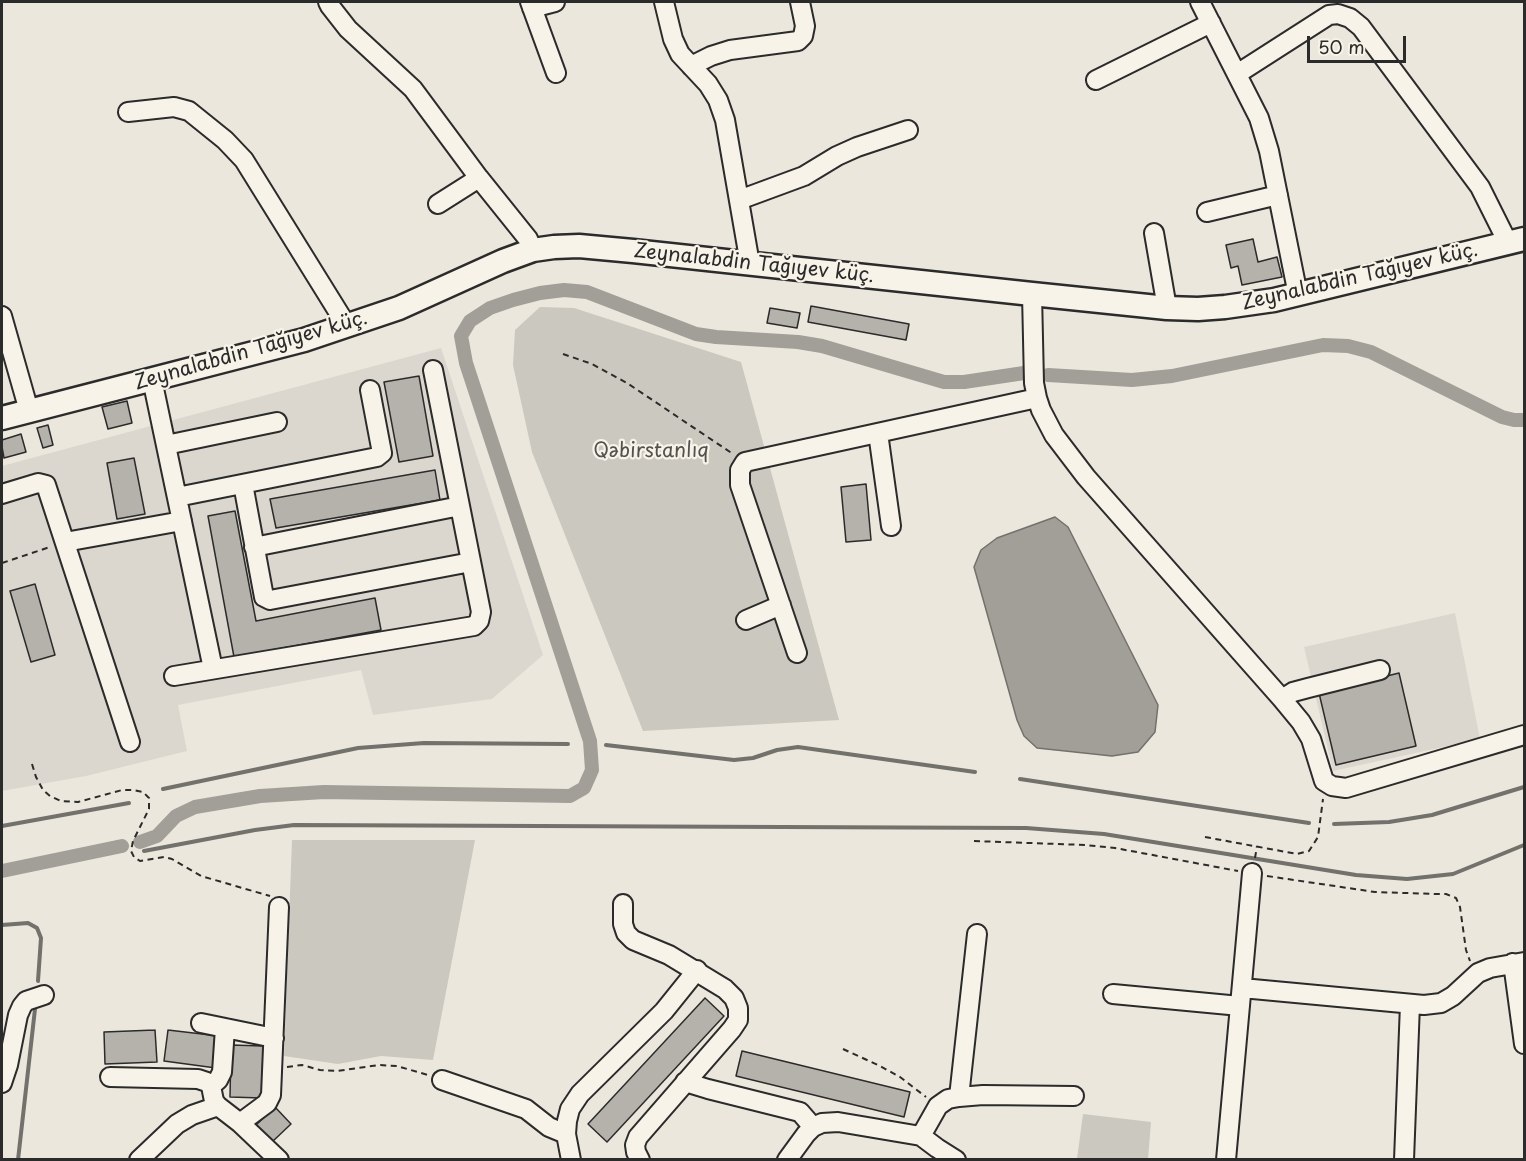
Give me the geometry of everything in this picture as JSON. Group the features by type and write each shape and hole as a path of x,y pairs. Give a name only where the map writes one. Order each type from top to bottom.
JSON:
{"main road":[{"name":"Zeynalabdin Tağıyev küç.","path":"2,418 304,340 399,308 503,261 533,250 554,247 579,246 1167,308 1248,305 1298,295 1516,241"}],"street":[{"path":"328,2 348,29 413,89 528,239 533,250"},
{"path":"555,2 531,5 556,74"},
{"path":"664,2 673,39 680,54 708,84 718,100 724,120 750,264"},
{"path":"691,66 730,50 798,41 803,36 805,26 800,2"},
{"path":"1200,2 1259,118 1269,151 1298,295"},
{"path":"1237,74 1329,15 1338,14 1350,18 1361,27 1480,188 1516,241"},
{"path":"1096,80 1211,23"},
{"path":"128,112 174,107 189,111 225,140 244,160 347,326"},
{"path":"739,200 804,176 857,147 908,130"},
{"path":"438,204 479,178"},
{"path":"1207,212 1278,195"},
{"path":"1154,233 1167,308"},
{"path":"1032,294 1034,383 1041,410 1054,435 1086,477 1301,722 1311,739 1324,781 1332,786 1346,788 1524,735"},
{"path":"2,316 29,411"},
{"path":"174,676 474,626 480,621 481,612 433,370"},
{"path":"152,379 213,669"},
{"path":"177,497 377,457 382,453 370,390"},
{"path":"797,653 741,485 740,470 745,462 1037,398"},
{"path":"166,445 277,422"},
{"path":"878,433 891,526"},
{"path":"2,494 38,483 46,485 130,742"},
{"path":"243,484 264,597 270,600 471,562"},
{"path":"255,547 460,506"},
{"path":"65,542 182,521"},
{"path":"746,620 781,605"},
{"path":"1282,699 1293,692 1380,670"},
{"path":"1226,1160 1252,873"},
{"path":"623,904 623,924 626,933 633,940 669,954 725,988 734,998 738,1008 738,1020 732,1029 638,1137 635,1144 640,1160"},
{"path":"240,1123 267,1103 271,1095 279,907"},
{"path":"959,1097 977,934"},
{"path":"1113,994 1424,1005 1441,1003 1453,996 1478,973 1490,968 1519,963 1524,1044"},
{"path":"571,1160 566,1134 570,1108 580,1094 664,1011 696,970"},
{"path":"2,1083 22,1006 26,1001 45,995"},
{"path":"1404,1160 1410,1004"},
{"path":"201,1023 274,1038"},
{"path":"211,1086 222,1072 225,1028"},
{"path":"110,1077 198,1079 207,1082 211,1086 214,1101 218,1106 240,1123 272,1158"},
{"path":"442,1080 526,1109 549,1127 566,1134"},
{"path":"685,1082 800,1112 813,1127"},
{"path":"921,1136 938,1106 948,1099 983,1095 1074,1096"},
{"path":"139,1160 177,1124 192,1115 218,1106"},
{"path":"787,1160 813,1127 830,1122 921,1136 956,1160"}],"path":[{"path":"563,354 592,364 627,383 745,462"},
{"path":"2,563 65,542"},
{"path":"32,764 43,790 61,801 78,802 122,790 143,792 149,798 149,809 133,841 131,851 134,857 140,861 164,857 201,876 272,897 279,907"},
{"path":"1205,837 1297,854 1309,851 1318,837 1323,809 1324,781"},
{"path":"843,1049 900,1077 938,1106"},
{"path":"273,1072 302,1065 320,1070 337,1071 380,1065 396,1066 442,1080"}],"shaded area":[{"path":"441,348 543,655 492,699 373,715 361,670 178,705 187,751 86,776 2,791 2,466"},
{"path":"1055,517 1068,527 1158,705 1155,732 1138,752 1112,756 1037,748 1024,736 1017,720 974,567 981,550 997,538"},
{"path":"1455,613 1480,739 1333,771 1304,647"}],"green space":[{"name":"Qəbirstanlıq","path":"540,307 574,308 741,362 839,720 643,731 532,452 513,365 515,330"},
{"path":"292,840 475,840 433,1060 381,1056 338,1064 284,1056"},
{"path":"1083,1114 1151,1122 1148,1159 1077,1159"}],"building":[{"path":"1253,239 1258,262 1277,257 1282,277 1242,285 1238,266 1231,268 1226,245"},
{"path":"811,306 909,324 906,340 808,322"},
{"path":"770,308 800,313 797,328 767,323"},
{"path":"419,376 433,456 399,462 384,382"},
{"path":"127,401 132,423 108,429 102,407"},
{"path":"48,425 53,445 43,448 37,428"},
{"path":"21,434 26,452 4,458 2,440"},
{"path":"134,458 145,514 117,519 107,463"},
{"path":"435,470 440,500 276,528 270,499"},
{"path":"866,484 871,540 846,542 841,487"},
{"path":"235,511 256,621 375,598 381,630 234,657 208,516"},
{"path":"35,584 55,655 31,662 10,591"},
{"path":"1399,673 1416,746 1336,765 1319,693"},
{"path":"705,998 724,1016 607,1142 588,1124"},
{"path":"155,1030 157,1062 105,1064 104,1032"},
{"path":"168,1030 219,1036 216,1068 164,1061"},
{"path":"231,1045 263,1046 262,1098 230,1097"},
{"path":"742,1051 910,1092 904,1117 736,1076"},
{"path":"275,1107 291,1124 272,1142 256,1125"}],"waterway":[{"path":"140,842 157,836 176,816 195,807 260,796 324,792 570,796 584,788 592,770 590,741 466,363 461,336 470,321 490,308 540,293 564,290 587,292 696,334 822,346 944,382 964,382 1024,373"},
{"path":"1048,375 1132,380 1172,376 1323,345 1348,346 1371,352 1502,417 1524,420"},
{"path":"163,789 358,748 424,743 568,744"},
{"path":"606,745 734,760 753,758 777,750 798,747 975,772"},
{"path":"1020,779 1309,823"},
{"path":"1334,824 1389,822 1432,815 1524,787"},
{"path":"2,826 129,803"},
{"path":"144,851 294,825 1026,828 1104,834 1356,875 1407,879 1453,874 1524,845"},
{"path":"2,871 122,846"},
{"path":"2,925 28,923 37,928 41,938 38,981"},
{"path":"18,1160 35,1009"}]}
